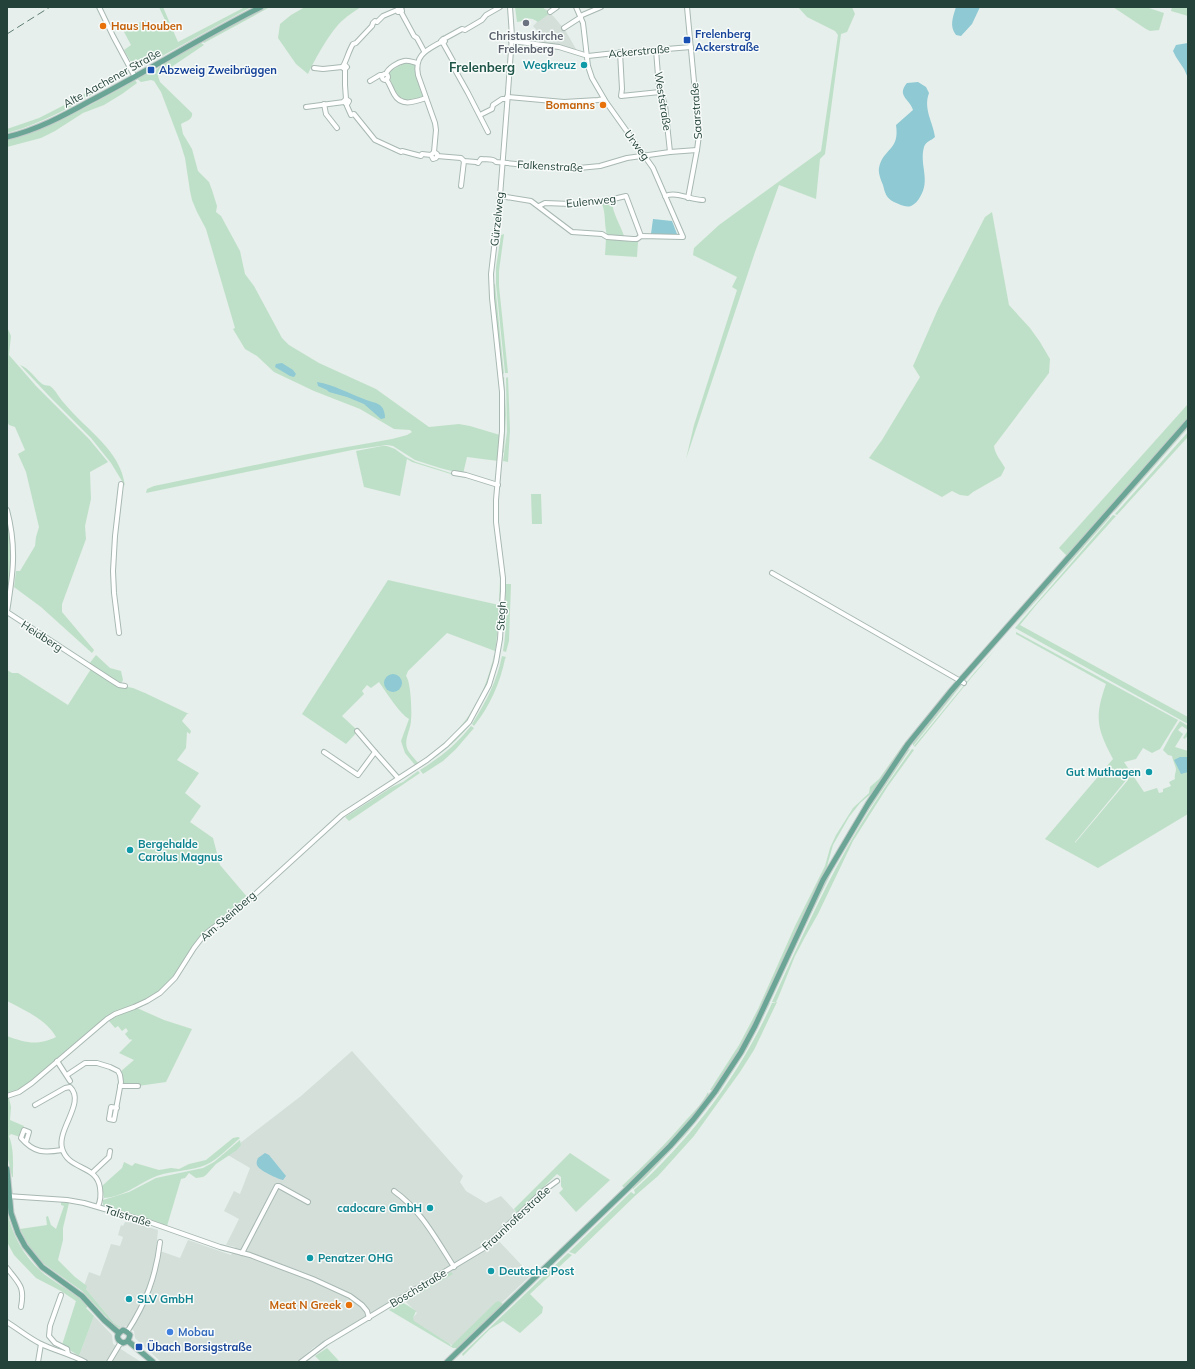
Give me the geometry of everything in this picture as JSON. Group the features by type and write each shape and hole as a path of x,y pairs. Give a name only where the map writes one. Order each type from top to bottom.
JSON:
{"main road":[{"name":"Alte Aachener Straße","path":"7,138 28,132 50,123 261,7"},
{"path":"447,1362 641,1176 683,1132 707,1102 748,1039 820,886 859,817 908,744 1188,422"},
{"path":"7,1169 8,1196 11,1213 20,1239 29,1253 49,1273 72,1287 104,1320 119,1333"},
{"path":"123,1330 130,1335 128,1341 125,1343 121,1342 117,1338 119,1333 123,1330"},
{"path":"128,1341 153,1362"}],"street":[{"path":"99,7 112,36 135,77"},
{"path":"434,155 436,130 435,123 418,75 417,63 424,51 443,41 462,28 465,30 476,24 486,15 500,7"},
{"name":"Gürzelweg","path":"502,431 503,412 501,371 491,284 500,196 511,41 510,7"},
{"path":"550,12 557,7"},
{"name":"Urweg","path":"576,7 584,32 589,72 604,99 657,176 683,237 641,236"},
{"path":"564,28 580,17 601,7"},
{"name":"Saarstraße","path":"686,7 699,135 688,198"},
{"path":"306,107 346,102 344,67 348,52 354,43 356,43 373,23 376,21 377,22 383,16 400,9 414,36 417,38 424,51"},
{"path":"443,41 453,62 454,68 488,132"},
{"path":"511,41 559,47 588,56"},
{"name":"Ackerstraße","path":"588,56 691,47"},
{"name":"Weststraße","path":"656,50 660,92 665,105 670,152"},
{"path":"620,52 621,96 660,92"},
{"path":"370,81 380,75 384,75 389,69 402,61 417,63"},
{"path":"314,68 323,69 344,67"},
{"path":"384,75 388,77 386,79 394,94 400,101 408,103 426,98"},
{"path":"480,115 492,108 493,105 502,99 507,98 564,102 604,99"},
{"name":"Falkenstraße","path":"346,102 351,115 354,114 360,123 370,133 370,136 401,152 421,156 422,154 461,158 464,161 478,163 483,159 494,160 502,163 559,168 579,168 600,166 623,159 670,152 697,150"},
{"path":"324,104 326,114 337,128"},
{"path":"461,186 464,161"},
{"path":"665,196 668,194 703,200"},
{"path":"500,196 531,201 558,223 572,232 602,234 607,237 633,239 637,239 641,236"},
{"name":"Eulenweg","path":"539,206 545,203 571,204 605,201 626,196 641,236"},
{"name":"Stegh","path":"456,737 468,722 489,685 496,662 500,639 503,578 496,528 496,500 502,431"},
{"path":"454,473 466,475 498,485"},
{"path":"119,633 114,593 114,571 115,536 121,484"},
{"name":"Heidberg","path":"7,510 12,531 14,565 7,612 110,680 119,685 125,686"},
{"path":"772,573 962,682"},
{"path":"357,731 398,778"},
{"name":"Am Steinberg","path":"7,1096 23,1090 115,1014 134,1007 160,993 175,978 204,935 250,898 342,815 427,760 456,737"},
{"path":"324,752 358,775 376,752"},
{"path":"57,1061 70,1081"},
{"path":"67,1075 85,1062 101,1064 114,1068 118,1071 121,1078 117,1108"},
{"path":"120,1086 138,1086"},
{"path":"35,1105 66,1088 70,1087 73,1090 74,1105 62,1135 62,1150 73,1164 92,1172 100,1185 101,1200 98,1206"},
{"path":"26,1142 35,1150 45,1153 62,1150"},
{"path":"92,1172 109,1157 110,1152"},
{"name":"Fraunhoferstraße","path":"454,1267 484,1248 542,1192 557,1181"},
{"path":"242,1253 277,1186 308,1202"},
{"name":"Boschstraße","path":"301,1362 326,1343 454,1267 425,1222 412,1205 394,1191"},
{"name":"Talstraße","path":"8,1196 67,1200 98,1206 275,1264 356,1299 363,1306 369,1318"},
{"path":"127,1332 142,1306 154,1278 160,1242"},
{"path":"7,1268 21,1285 23,1290 21,1307"},
{"path":"61,1295 49,1331 49,1336 52,1340 67,1349 68,1354"},
{"path":"7,1322 32,1340 85,1362"},
{"path":"109,1362 121,1342"},
{"path":"38,1362 42,1344"}],"shaded area":[{"path":"546,9 565,30 576,49 538,42 541,35 533,26 540,19 538,16"},
{"path":"352,1051 463,1176 460,1182 466,1191 486,1203 501,1196 517,1213 494,1236 531,1275 456,1346 411,1320 417,1313 400,1296 313,1348 297,1362 161,1362 135,1338 134,1331 128,1326 121,1327 114,1323 86,1289 84,1286 89,1272 100,1276 111,1244 120,1246 123,1237 118,1235 121,1225 123,1226 125,1222 135,1223 158,1230 156,1251 180,1258 188,1240 231,1255 235,1247 226,1245 239,1219 224,1211 234,1191 240,1194 250,1168 226,1154 301,1096"},
{"path":"94,1316 112,1335 113,1344 141,1362 90,1362 79,1356"}],"green space":[{"path":"159,7 163,7 178,42 245,7 251,7 153,61 135,69 124,50 131,45 123,30 145,20 150,29 165,20"},
{"path":"265,7 270,7 204,43 202,41"},
{"path":"305,7 361,7 345,18 333,31 308,74 296,64 278,38 280,24 291,15"},
{"path":"515,7 542,7 550,13 538,22 529,18 524,19 524,21 517,22"},
{"path":"798,7 852,7 855,14 847,32 841,34 825,154 820,159 816,199 779,185 686,459 694,425 737,290 732,287 737,277 693,255 694,248 719,225 821,151 838,35 835,31 807,17"},
{"path":"1113,7 1146,7 1164,13 1159,30 1150,31 1146,29"},
{"path":"1172,7 1188,7 1188,16 1171,11"},
{"path":"200,42 204,45 158,76 160,82 192,113 190,119 181,124 183,134 192,149 198,171 209,182 217,206 216,212 221,216 240,251 245,274 254,286 282,338 289,345 319,363 376,389 429,427 459,424 500,435 498,461 467,457 463,474 415,460 393,446 387,445 352,450 146,493 147,489 154,486 308,454 392,439 412,432 410,430 394,429 360,409 314,391 274,372 257,356 245,349 233,329 235,328 206,229 192,200 185,158 161,92 154,81 151,80 141,82 137,79 156,70 165,62"},
{"path":"403,64 415,64 415,73 423,98 411,101 402,100 397,94 390,81 389,73"},
{"path":"113,75 116,75 119,78 79,102 51,117 7,133 7,129 39,118 80,97"},
{"path":"135,80 137,83 122,94 104,105 83,113 55,131 41,138 7,147 7,140 24,135 88,106"},
{"path":"612,202 615,215 624,236 607,235 602,204"},
{"path":"992,212 1009,305 1030,328 1050,359 1049,373 994,446 997,455 1005,468 1001,476 968,496 960,495 952,491 942,497 869,458 882,440 920,377 913,366 938,309 985,217"},
{"path":"504,234 499,271 499,286 508,373 505,373 496,284 496,267 501,235"},
{"path":"606,239 638,242 637,257 605,255"},
{"path":"493,284 495,284 504,374 502,373"},
{"path":"7,327 11,336 9,355 36,386 89,439 108,462 90,472 91,499 85,526 86,539 62,604 62,612 94,650 92,653 41,607 14,587 16,571 20,571 35,546 39,527 26,472 18,454 25,450 15,427 9,425 7,421"},
{"path":"20,365 29,370 42,384 50,386 72,413 101,441 117,462 122,473 125,486 111,463 91,438"},
{"path":"504,377 506,414 503,453 504,431 502,378"},
{"path":"508,377 510,430 508,462 503,461 507,432 506,378"},
{"path":"1188,404 1188,420 1068,555 1066,555 1059,548"},
{"path":"1188,428 1114,512 1115,509"},
{"path":"1188,432 1188,437 1117,515 1115,514"},
{"path":"382,446 395,449 416,462 454,475 412,462 407,459 400,496 364,487 356,451"},
{"path":"531,494 541,494 542,524 532,524"},
{"path":"7,515 10,527 12,563 7,611"},
{"path":"1113,515 1116,516 1020,625 1188,717 1188,724 1015,628"},
{"path":"1109,516 1110,517 1013,627 1042,592"},
{"path":"498,554 502,580 496,646 492,667 484,693 466,722 443,746 434,752 469,716 484,687 495,651 447,633 408,671 406,676 410,690 411,723 406,745 418,763 415,765 405,753 401,741 409,719 397,708 379,682 371,688 367,685 362,691 364,694 342,716 358,731 346,744 302,714 388,580 499,605 500,579"},
{"path":"505,584 511,584 509,641 506,652 503,651 506,626"},
{"path":"1016,632 1178,720 1160,749 1152,753 1143,748 1136,759 1124,762 1144,792 1157,788 1159,793 1163,792 1163,789 1171,786 1169,782 1175,779 1176,769 1172,756 1168,755 1163,750 1180,721 1188,726 1188,730 1182,726 1178,730 1183,734 1175,747 1188,751 1188,814 1098,868 1045,839 1113,759 1103,739 1099,723 1100,706 1106,684 1016,634","holes":["1127,779 1128,780 1075,843"]},
{"path":"995,650 915,747 914,746 975,672"},
{"path":"96,655 110,668 121,671 122,682 120,683 111,679 89,664"},
{"path":"502,656 506,657 497,685 490,702 474,726 472,724 490,691"},
{"path":"91,669 118,685 133,688 189,714 187,714 182,721 191,731 190,734 187,732 186,748 177,760 199,773 185,793 201,806 190,822 213,838 220,865 248,898 202,934 193,945 179,969 163,988 154,995 131,1007 114,1013 23,1088 7,1095 7,1036 26,1042 43,1042 56,1037 41,1020 7,1001 7,670 12,673 18,673 68,705"},
{"path":"962,682 963,683 913,746 913,743"},
{"path":"469,724 470,725 459,738 446,749 419,768 418,767 451,743"},
{"path":"471,726 474,728 456,749 443,761 423,774 420,770 448,750"},
{"path":"1188,730 1188,738 1183,738"},
{"path":"903,745 905,745 873,792 860,803 849,817 833,845 826,870 743,1045 713,1090 710,1090 739,1045 758,1009 795,926 825,866 830,848 836,835 853,808 869,793 870,787 879,779"},
{"path":"910,749 864,817 836,863 771,1000 803,926 835,863 897,764 907,750"},
{"path":"912,749 914,750 888,786 853,841 818,914 795,956 776,1002 772,1002 817,905 847,848 878,798"},
{"path":"418,771 420,773 349,821 345,817 392,787 403,782"},
{"path":"777,1002 754,1050 694,1136 658,1176 636,1195 575,1254 569,1252 631,1192 634,1194 634,1190 676,1149 695,1127 730,1080 772,1003"},
{"path":"768,1003 770,1003 748,1047 718,1094 716,1093"},
{"path":"137,1008 164,1020 192,1029 166,1082 138,1086 123,1084 122,1075 120,1072 134,1060 119,1053 132,1040 130,1040 125,1034 128,1031 126,1028 122,1031 118,1026 115,1028 109,1021 121,1013"},
{"path":"708,1092 709,1096 675,1138 625,1188 622,1186 672,1136 699,1106"},
{"path":"715,1094 716,1096 687,1133 633,1189 632,1187 674,1145"},
{"path":"9,1098 11,1107 10,1120 24,1126 20,1137 11,1134 9,1136 13,1161 13,1177 7,1155 7,1099"},
{"path":"233,1138 240,1138 221,1155 206,1165 194,1169 157,1176 117,1196 104,1198 102,1186 122,1168 124,1162 132,1166 135,1163 159,1170 171,1168 179,1169 189,1164 206,1160"},
{"path":"240,1140 241,1145 237,1150 216,1164 203,1177 196,1178 189,1173 185,1178 181,1179 167,1226 103,1205 103,1200 129,1192 156,1178 203,1168 214,1162"},
{"path":"570,1153 610,1180 576,1212 559,1193 563,1189 561,1186 561,1177 557,1174 517,1213 514,1209"},
{"path":"61,1202 69,1203 58,1260 75,1277 87,1286 86,1289 114,1323 121,1327 119,1328 111,1322 82,1291 44,1264 28,1245 20,1229 47,1225 46,1217 48,1216 51,1225 56,1229 64,1206 61,1205"},
{"path":"7,1211 17,1240 28,1258 42,1273 89,1306 86,1308 94,1316 79,1356 62,1345 76,1301 36,1278 14,1255 7,1242"},
{"path":"568,1253 572,1255 530,1294 543,1307 542,1313 520,1333 503,1321 490,1329 463,1356 462,1354"},
{"path":"451,1272 453,1274 408,1300 407,1299"},
{"path":"499,1301 503,1304 457,1348 453,1348 389,1310 401,1302 407,1305 416,1311 413,1318 414,1321 451,1346 496,1302"},
{"path":"327,1348 340,1362 321,1362 315,1356"}],"water":[{"path":"956,7 980,7 972,24 961,36 956,35 952,25"},
{"path":"1188,43 1188,78 1173,51 1176,45"},
{"path":"918,82 926,87 929,93 927,105 935,137 927,142 924,147 923,160 925,185 923,191 916,202 911,206 902,206 891,200 885,193 879,174 879,168 884,156 896,140 896,125 913,110 903,94 904,87 907,83"},
{"path":"653,219 672,221 677,234 651,234"},
{"path":"282,363 293,370 296,374 294,377 275,367 276,364"},
{"path":"317,382 335,387 378,404 385,413 385,418 381,419 364,404 329,392 318,386"},
{"path":"393,674 399,677 402,683 399,689 393,692 387,689 384,683 387,677"},
{"path":"1180,757 1188,757 1188,772 1181,774 1174,760"},
{"path":"265,1153 269,1155 286,1176 283,1180 268,1174 258,1167 258,1158"}],"railway":[{"path":"7,34 50,7"}],"place":[{"name":"Christuskirche Frelenberg","path":"526,23"},
{"name":"Haus Houben","path":"103,26"},
{"name":"Frelenberg Ackerstraße","path":"687,40"},
{"name":"Wegkreuz","path":"584,65"},
{"name":"Abzweig Zweibrüggen","path":"151,70"},
{"name":"Bomanns","path":"603,105"},
{"name":"Gut Muthagen","path":"1149,772"},
{"name":"Bergehalde Carolus Magnus","path":"130,850"},
{"name":"cadocare GmbH","path":"430,1208"},
{"name":"Penatzer OHG","path":"310,1258"},
{"name":"Deutsche Post","path":"491,1271"},
{"name":"SLV GmbH","path":"129,1299"},
{"name":"Meat N Greek","path":"349,1305"},
{"name":"Mobau","path":"170,1332"},
{"name":"Übach Borsigstraße","path":"139,1347"}],"district":[{"name":"Frelenberg","path":"482,67"}]}
